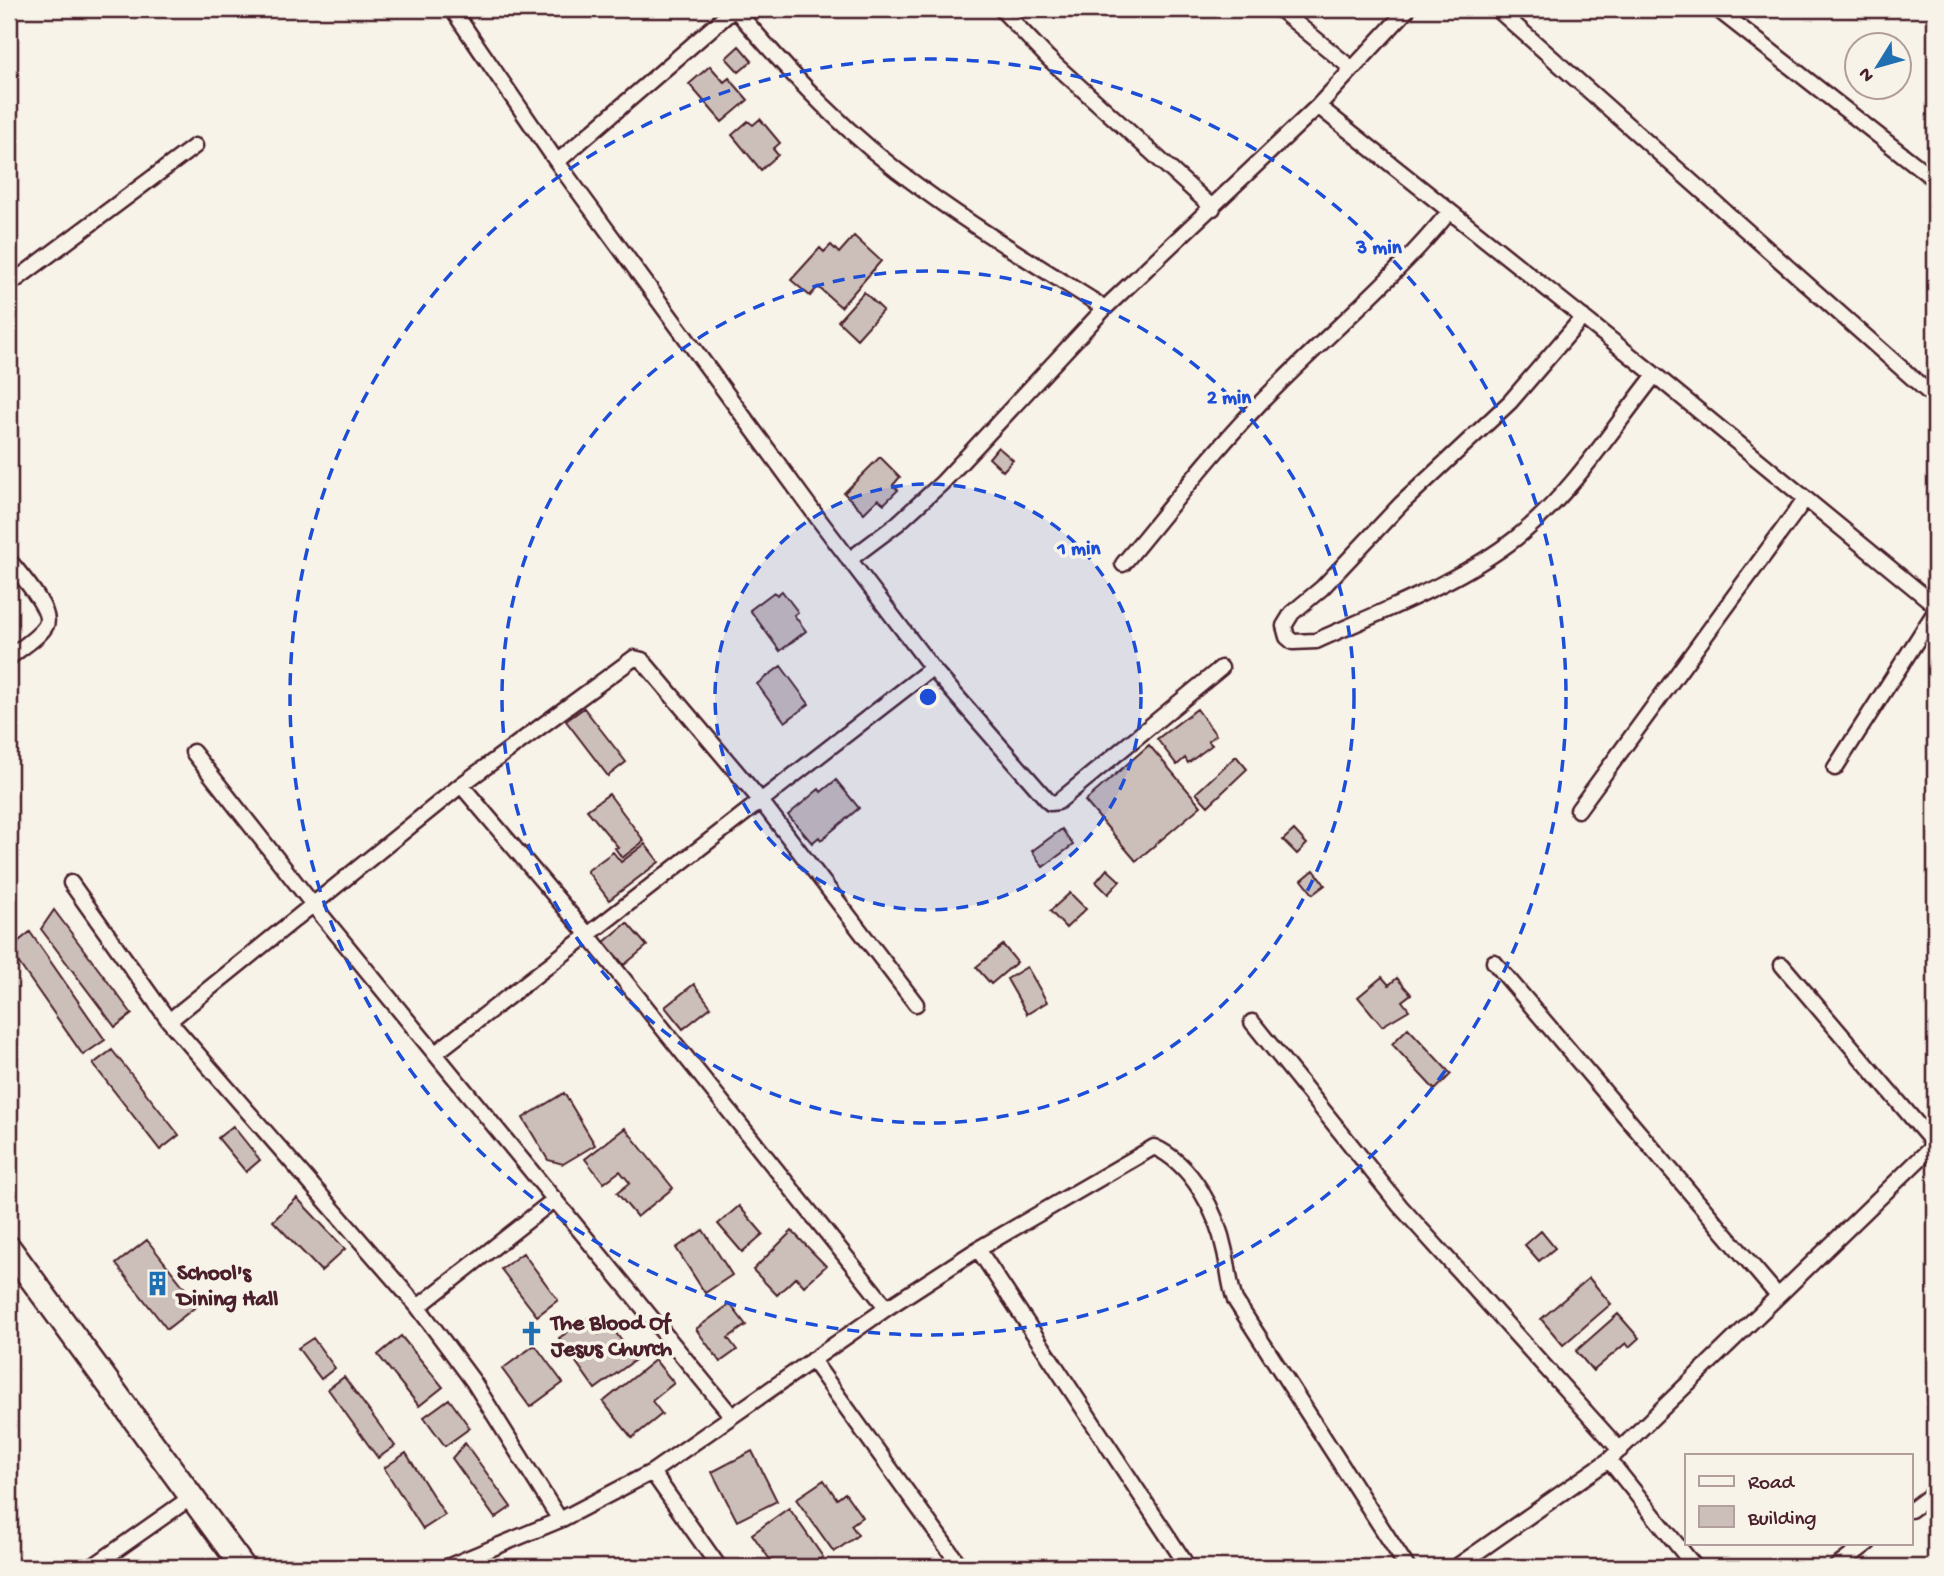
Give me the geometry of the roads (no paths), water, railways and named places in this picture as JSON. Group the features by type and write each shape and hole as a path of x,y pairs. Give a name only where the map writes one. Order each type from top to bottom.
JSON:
{"main road":[{"path":"9,1248 243,1567"}],"street":[{"path":"453,9 558,162 849,560 932,668 1047,800 1053,803 1221,668"},
{"path":"558,162 734,9 787,71 848,128 920,188 1105,308"},
{"path":"1001,9 1048,58 1213,208"},
{"path":"1279,9 1351,68"},
{"path":"849,560 897,524 942,483 1105,308 1318,106 1408,9"},
{"path":"1497,9 1935,398"},
{"path":"1717,9 1935,180"},
{"path":"1318,106 1655,375 1935,605"},
{"path":"9,285 195,146"},
{"path":"1124,564 1203,467 1275,387 1407,262 1449,212"},
{"path":"1583,317 1510,402 1457,450 1322,588 1292,613 1284,626 1287,637 1293,642 1316,641 1464,571 1516,538 1562,493 1655,375"},
{"path":"1578,810 1805,499"},
{"path":"9,560 43,606 48,618 46,627 9,658"},
{"path":"1835,768 1935,612"},
{"path":"169,1021 461,785 634,658 642,660 761,801 916,1004"},
{"path":"437,1052 932,668"},
{"path":"193,752 314,906 437,1052 731,1415"},
{"path":"461,785 588,935 887,1308"},
{"path":"71,883 169,1021 418,1307 473,1381 560,1520"},
{"path":"1494,962 1778,1296"},
{"path":"1456,1567 1615,1455 1935,1144 1782,965"},
{"path":"1252,1022 1400,1206 1615,1455 1695,1567"},
{"path":"447,1567 560,1520 652,1472 887,1308 978,1250 1154,1147 1164,1151 1193,1181 1215,1216 1226,1254 1228,1280 1235,1300 1406,1567"},
{"path":"418,1307 555,1199"},
{"path":"978,1250 1188,1567"},
{"path":"812,1360 961,1567"},
{"path":"652,1472 719,1567"},
{"path":"1912,1509 1935,1492"},
{"path":"92,1567 190,1498"},
{"path":"1836,1567 1867,1544"}],"place":[{"name":"School's Dining Hall","path":"157,1284"},
{"name":"The Blood Of Jesus Church","path":"531,1334"}]}
